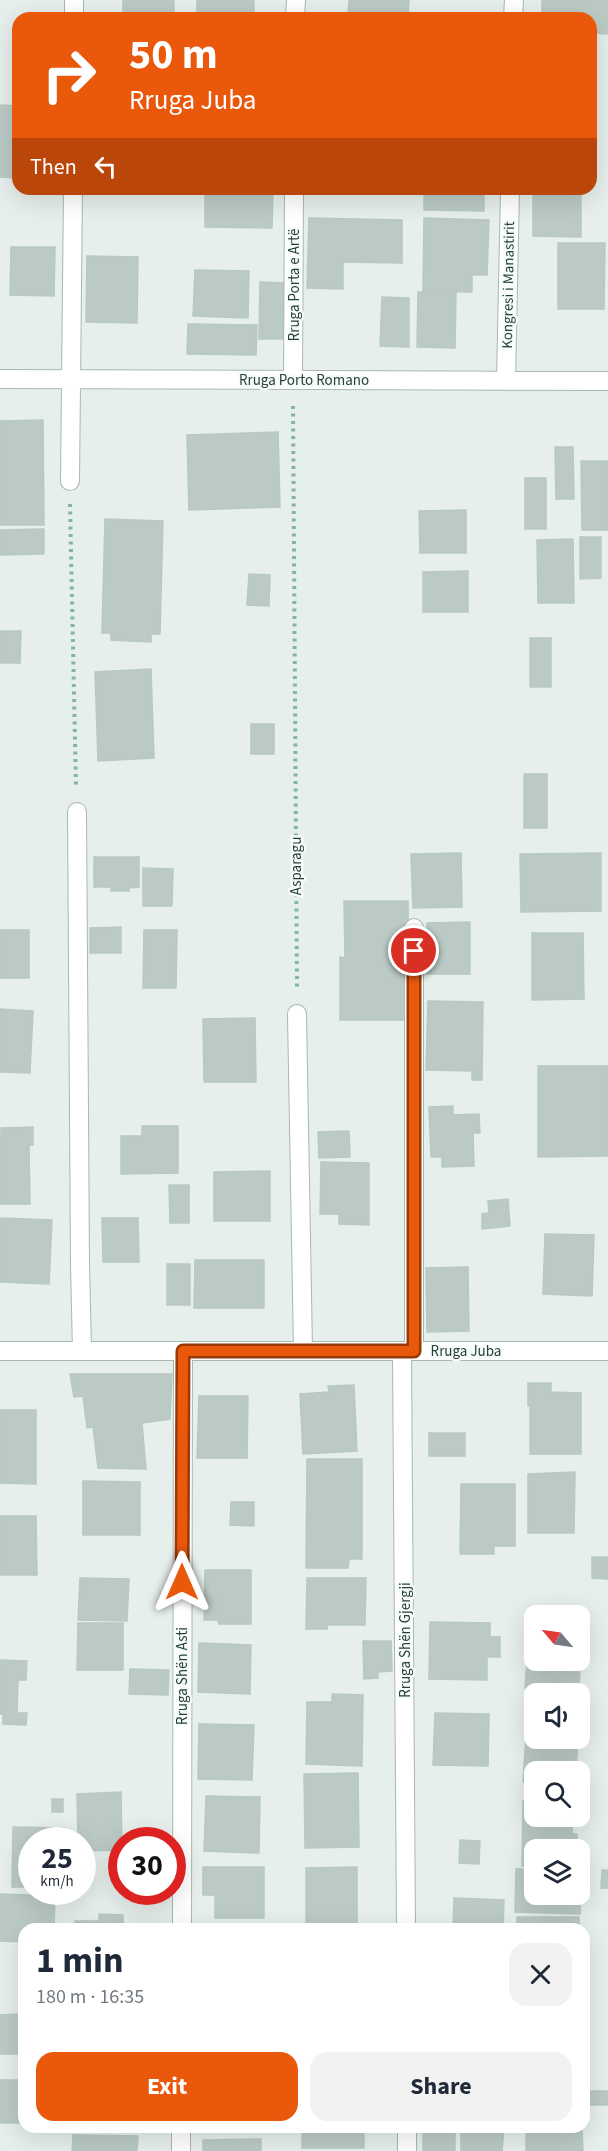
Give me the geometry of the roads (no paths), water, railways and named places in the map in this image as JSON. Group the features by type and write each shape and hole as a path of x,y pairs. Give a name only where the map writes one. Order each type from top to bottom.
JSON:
{"street":[{"path":"70,481 73,195"},
{"name":"Rruga Porta e Artë","path":"293,380 294,195"},
{"name":"Kongresi i Manastirit","path":"506,381 510,195"},
{"name":"Rruga Porto Romano","path":"0,380 608,381"},
{"path":"76,812 82,1351"},
{"name":"Rruga Shën Gjergji","path":"406,1923 408,1351 414,928"},
{"path":"297,1014 303,1351"},
{"name":"Rruga Juba","path":"0,1351 608,1352"},
{"name":"Rruga Shën Asti","path":"182,1923 183,1351"},
{"path":"181,2133 181,2151"},
{"path":"407,2133 407,2151"}]}
